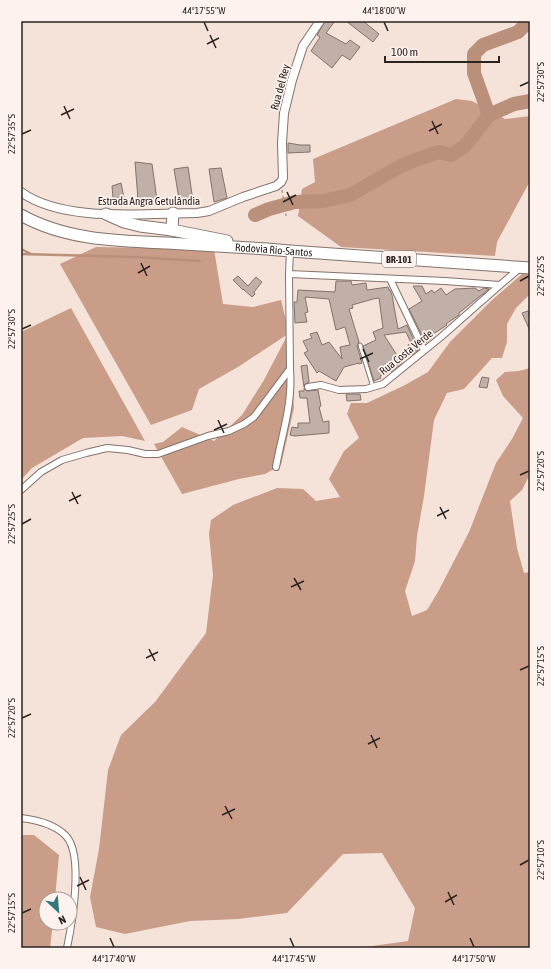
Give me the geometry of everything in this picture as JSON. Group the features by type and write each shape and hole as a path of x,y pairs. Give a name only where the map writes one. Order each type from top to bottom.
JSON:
{"highway":[{"path":"106,214 124,222 267,249"},
{"path":"172,230 173,214"},
{"name":"Rodovia Rio-Santos","path":"21,215 50,228 79,236 121,242 267,249 526,267"}],"street":[{"name":"Rua del Rey","path":"283,165 282,143 284,114 292,80 304,46 320,21"},
{"name":"Estrada Angra Getulândia","path":"21,192 30,198 61,209 106,214 197,214 276,186 283,178 283,165"},
{"path":"276,467 281,438 289,410 291,386 290,251"},
{"name":"Rua Costa Verde","path":"308,387 321,385 339,390 366,389 383,384 500,285 526,267"},
{"path":"289,274 500,285"},
{"path":"390,279 424,350"},
{"path":"21,490 41,472 62,460 86,453 107,448 128,450 145,454 158,454 208,436 229,431 244,424 254,417 290,369"},
{"path":"21,818 50,824 60,830 72,845 74,855 75,890 72,927 67,948"}],"lane":[{"path":"360,345 373,387"}],"path":[{"path":"283,196 286,216"}],"shaded area":[{"path":"456,99 472,101 505,119 530,116 530,181 497,242 495,256 341,247 298,216 302,189 315,182 313,159"},
{"path":"96,247 214,249 223,304 253,307 281,300 289,333 294,408 281,465 265,474 239,479 182,494 154,444 163,442 182,427 214,441 242,415 264,380 288,334 238,367 199,389 192,410 151,425 60,264"},
{"path":"522,274 530,274 530,294 516,308 507,324 507,342 502,358 492,358 464,389 447,393 434,420 417,536 415,561 405,591 412,616 427,610 438,592 469,532 496,463 512,439 523,418 503,396 496,380 505,372 519,371 530,368 530,474 522,490 510,501 517,548 524,573 530,572 530,948 358,948 408,941 415,908 382,853 343,854 287,913 238,919 190,921 125,934 96,927 90,897 99,849 108,770 121,735 155,702 206,633 213,575 209,534 211,520 233,505 277,488 303,489 316,501 340,497 329,479 344,451 359,438 347,414 351,403 367,403 428,372 450,342 491,301"},
{"path":"71,308 145,441 122,436 83,438 32,468 21,480 21,332"},
{"path":"21,835 34,835 59,855 56,891 38,891 38,931 52,931 50,948 21,948"}],"building":[{"path":"325,21 335,21 326,33 346,44 350,40 360,47 350,60 342,55 332,68 311,51 320,37 317,35"},
{"path":"346,21 363,21 379,34 373,42"},
{"path":"288,143 310,145 310,152 288,153"},
{"path":"135,162 152,164 157,200 138,199"},
{"path":"188,167 193,201 179,199 174,169"},
{"path":"221,168 227,198 214,202 209,169"},
{"path":"121,183 124,198 113,198 112,186"},
{"path":"238,276 248,286 256,277 262,282 252,297 233,280"},
{"path":"336,281 351,281 352,285 366,283 367,290 388,287 392,295 398,329 407,325 418,350 412,355 408,345 411,343 406,332 384,335 402,363 391,372 390,370 380,376 381,378 374,381 363,346 376,340 373,332 383,328 379,298 373,299 352,305 353,308 349,309 359,342 357,346 362,363 344,367 336,381 319,371 317,373 304,353 308,351 303,341 312,338 310,334 317,332 322,345 329,342 342,359 340,347 350,345 345,327 336,330 329,299 305,297 308,312 305,313 307,322 295,323 294,302 297,302 298,290 335,292"},
{"path":"413,286 422,286 426,294 432,290 434,293 441,288 446,295 455,289 475,288 479,291 484,288 489,289 459,313 459,315 446,324 447,325 430,336 431,339 426,343 409,309 422,301"},
{"path":"528,311 530,315 530,331 522,313"},
{"path":"307,365 309,382 305,384 304,387 301,366"},
{"path":"482,377 489,378 487,388 479,387"},
{"path":"304,388 307,391 318,390 321,406 319,407 323,422 329,421 329,433 295,436 290,435 292,427 298,428 298,423 310,423 307,398 300,398 299,391 304,391"},
{"path":"346,394 360,394 361,400 347,401"}],"waterway":[{"path":"489,115 474,73 474,54 483,45 518,32 529,21"},
{"path":"255,215 269,209 295,202 323,201 350,195 401,166 418,159 439,152 451,155 465,146 489,115 514,104 530,101"},
{"path":"21,249 31,254"},
{"path":"21,254 136,257 200,261"}]}
